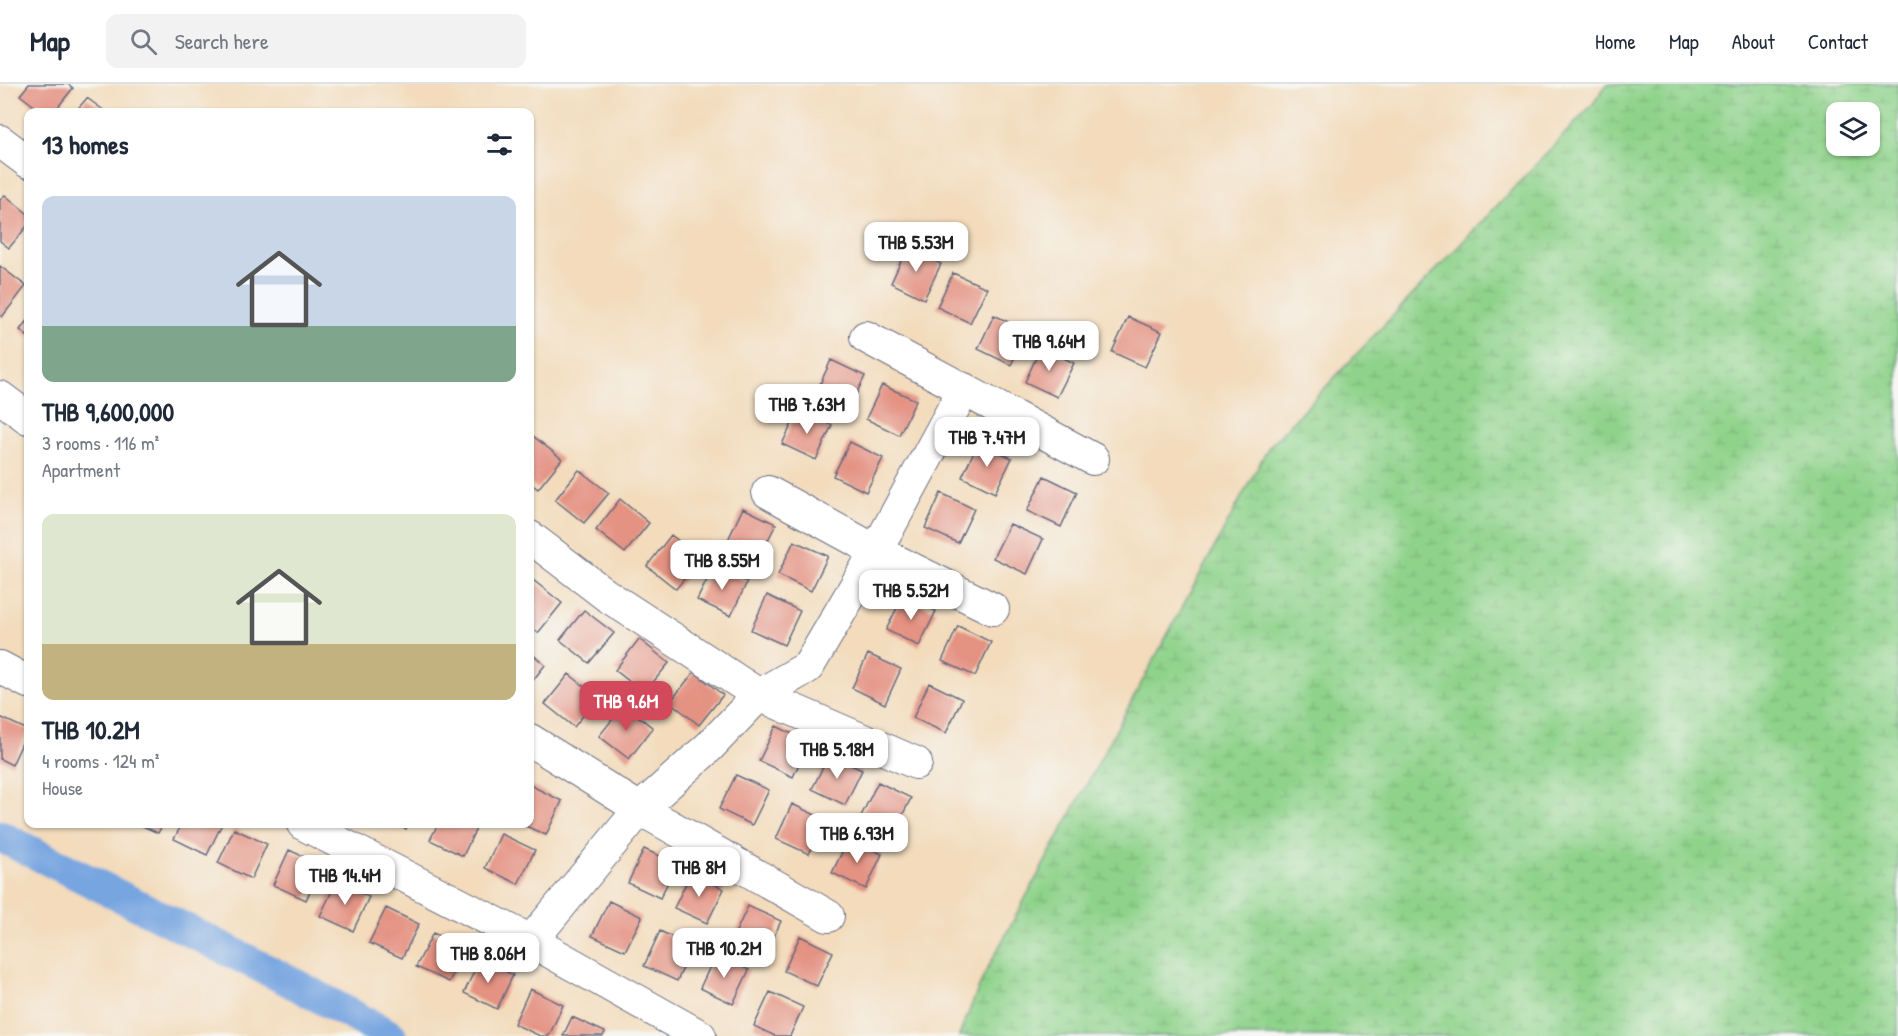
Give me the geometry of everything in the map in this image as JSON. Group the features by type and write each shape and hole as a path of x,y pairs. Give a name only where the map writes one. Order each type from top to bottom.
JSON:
{"street":[{"path":"0,141 24,159"},
{"path":"866,337 1093,459"},
{"path":"531,941 640,809 710,746 759,696 808,667 876,551 964,389"},
{"path":"0,396 24,414"},
{"path":"768,492 876,551 993,609"},
{"path":"534,540 606,595 759,696 916,763"},
{"path":"0,667 24,680"},
{"path":"534,743 640,809 828,916"},
{"path":"311,828 531,941 700,1036"}],"green space":[{"path":"1607,84 1898,84 1898,1036 959,1036 984,975 1268,448 1593,104"}],"building":[{"path":"29,84 68,84 73,88 57,108 37,108 20,95"},
{"path":"87,98 101,108 78,108"},
{"path":"5,195 24,211 24,230 9,248 0,241 0,200"},
{"path":"907,248 941,264 924,299 891,283"},
{"path":"0,266 24,284 24,289 2,317 0,315"},
{"path":"953,273 987,288 970,323 937,307"},
{"path":"994,315 1027,331 1011,365 978,349"},
{"path":"1128,317 1162,332 1145,367 1112,352"},
{"path":"1041,347 1074,363 1057,397 1025,382"},
{"path":"831,360 865,376 848,411 815,395"},
{"path":"882,385 916,400 899,435 866,419"},
{"path":"799,410 832,425 816,460 782,444"},
{"path":"534,437 562,459 538,489 534,486"},
{"path":"850,442 883,458 866,492 833,476"},
{"path":"978,443 1012,458 995,493 962,477"},
{"path":"579,470 609,493 584,523 555,500"},
{"path":"1044,476 1077,492 1061,527 1027,511"},
{"path":"941,493 974,509 958,543 925,528"},
{"path":"620,499 649,523 625,553 596,530"},
{"path":"743,508 776,524 759,558 727,542"},
{"path":"1010,524 1043,539 1027,574 993,558"},
{"path":"671,535 701,558 676,589 647,566"},
{"path":"794,541 828,556 811,591 778,575"},
{"path":"714,566 747,582 731,616 697,600"},
{"path":"534,581 562,603 538,633 534,630"},
{"path":"767,595 800,611 784,645 751,630"},
{"path":"903,596 936,611 919,646 886,630"},
{"path":"584,610 614,633 589,663 560,640"},
{"path":"958,626 991,642 975,676 942,661"},
{"path":"639,639 669,663 644,693 615,670"},
{"path":"868,654 901,669 885,704 852,688"},
{"path":"534,655 545,665 534,679"},
{"path":"694,672 723,695 699,725 670,702"},
{"path":"569,674 598,697 574,727 545,704"},
{"path":"929,683 962,699 946,733 913,718"},
{"path":"624,705 653,728 629,759 599,736"},
{"path":"0,717 24,728 24,739 12,765 0,759"},
{"path":"776,726 809,742 793,777 759,761"},
{"path":"829,755 862,770 845,805 812,789"},
{"path":"736,775 769,790 752,825 719,809"},
{"path":"878,782 911,798 894,832 861,816"},
{"path":"534,787 562,801 546,835 530,828 534,828"},
{"path":"792,804 826,820 809,854 776,839"},
{"path":"147,828 161,828 158,833"},
{"path":"180,828 220,828 207,855 174,839"},
{"path":"436,828 476,828 463,856 430,840"},
{"path":"234,829 267,844 251,879 218,863"},
{"path":"501,834 535,850 518,884 485,868"},
{"path":"849,838 882,854 866,889 832,873"},
{"path":"644,849 677,864 660,898 628,883"},
{"path":"289,850 322,865 306,900 273,885"},
{"path":"691,873 724,889 707,923 674,908"},
{"path":"337,881 369,897 353,931 320,916"},
{"path":"609,901 642,917 625,951 592,936"},
{"path":"748,906 781,921 765,956 732,940"},
{"path":"386,908 419,924 402,958 369,943"},
{"path":"660,931 693,947 677,981 644,966"},
{"path":"433,933 466,948 449,982 416,967"},
{"path":"800,936 833,952 817,986 784,971"},
{"path":"716,954 749,970 733,1004 700,988"},
{"path":"480,959 513,975 497,1009 464,993"},
{"path":"530,989 563,1005 549,1036 540,1036 514,1024"},
{"path":"770,992 803,1007 790,1036 775,1036 754,1026"},
{"path":"572,1017 605,1032 603,1036 563,1036"}],"waterway":[{"path":"0,836 289,981 391,1036"}]}
